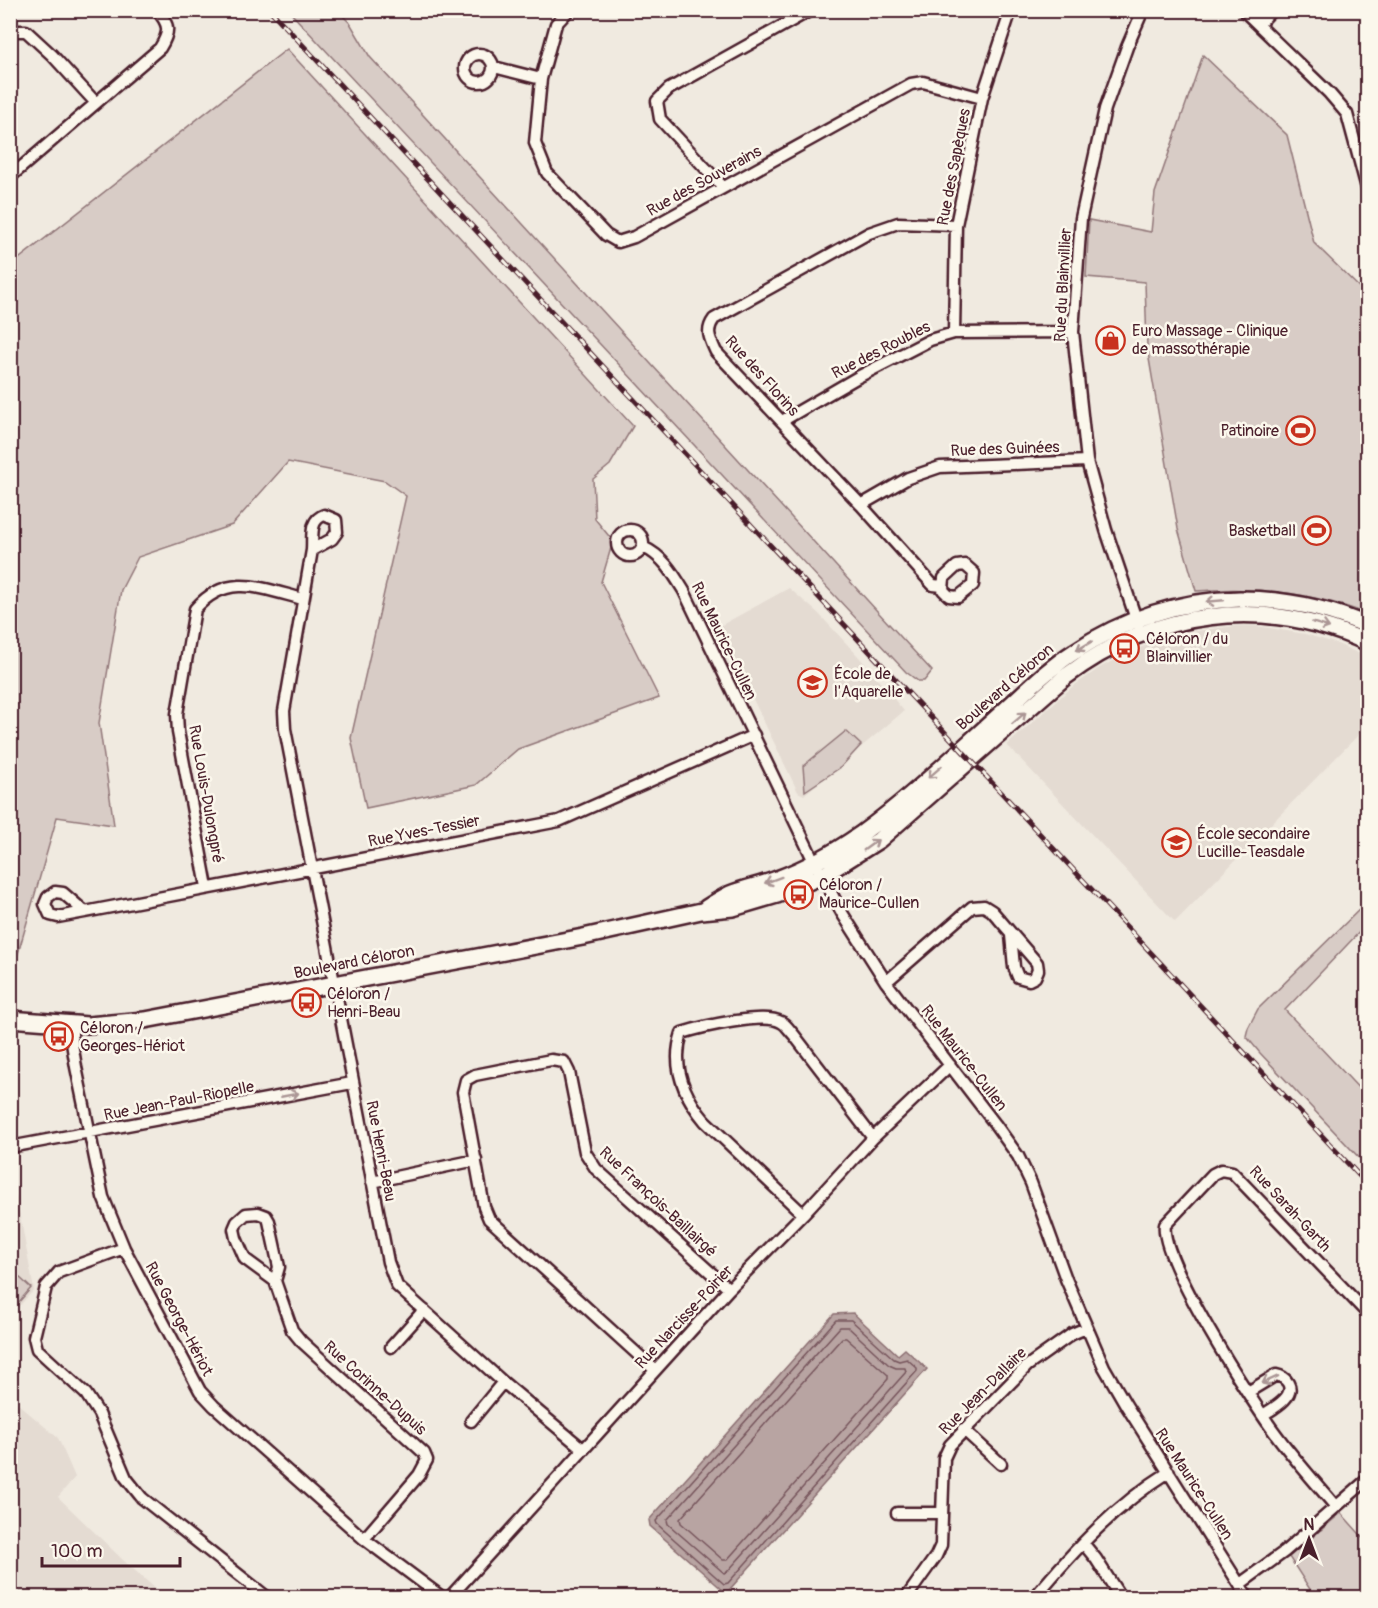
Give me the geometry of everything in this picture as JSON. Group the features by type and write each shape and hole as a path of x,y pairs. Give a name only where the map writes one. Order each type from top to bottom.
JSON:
{"street":[{"path":"10,177 160,48 168,36 163,17 157,10"},
{"name":"Rue des Souverains","path":"569,10 556,24 541,79 536,143 548,173 606,235 618,242 634,237 911,84 923,82 982,98"},
{"path":"723,187 660,119 657,101 669,89 811,10"},
{"name":"Rue des Sapèques","path":"954,333 956,225 982,98 1011,10"},
{"name":"Rue du Blainvillier","path":"1139,627 1106,530 1087,461 1073,332 1081,218 1105,109 1126,47 1143,10"},
{"path":"1243,10 1329,93 1347,114 1368,192"},
{"path":"1259,24 1272,10"},
{"path":"10,35 14,31 26,32 52,55 96,102"},
{"path":"494,67 541,79"},
{"name":"Rue des Florins","path":"942,585 933,585 861,505 716,352 709,337 708,327 714,319 869,233 898,223 956,225"},
{"name":"Rue des Roubles","path":"782,421 858,377 930,340 954,333 1073,332"},
{"name":"Rue des Guinées","path":"861,505 908,478 940,467 1087,461"},
{"name":"Rue Maurice-Cullen","path":"643,547 655,552 670,569 684,591 818,869 853,933 886,982 1005,1136 1024,1168 1086,1328 1111,1380 1248,1598"},
{"path":"312,550 284,711 285,729 334,984"},
{"name":"Rue Louis-Dulongpré","path":"207,887 178,732 177,714 195,609 206,596 231,586 248,585 303,598"},
{"name":"Boulevard Céloron","path":"10,1019 72,1024 134,1022 756,902 818,869 859,854 886,834 1073,672 1139,627 1155,612 1220,600 1251,599 1313,607 1368,626"},
{"name":"Boulevard Céloron","path":"1139,627 1194,618 1257,615 1311,622 1368,643"},
{"name":"Rue Yves-Tessier","path":"85,912 559,821 754,735"},
{"path":"886,982 972,907 984,906 992,911 1011,935"},
{"name":"Rue Henri-Beau","path":"334,984 388,1262 397,1286 503,1382 583,1449"},
{"path":"803,1214 692,1106 682,1086 676,1049 682,1033 700,1027 761,1018 780,1021 794,1035 873,1138"},
{"name":"Rue George-Hériot","path":"72,1024 72,1043 88,1133 103,1197 124,1248 200,1390 214,1406 364,1539 442,1598"},
{"name":"Rue François-Baillairgé","path":"655,1370 489,1219 484,1207 463,1092 466,1080 476,1075 551,1060 564,1062 569,1072 585,1152 589,1159 596,1168 729,1288"},
{"name":"Rue Narcisse-Poirier","path":"449,1598 729,1288 803,1214 873,1138 950,1065"},
{"name":"Rue Jean-Paul-Riopelle","path":"10,1147 352,1083"},
{"path":"372,1182 476,1160"},
{"name":"Rue Sarah-Garth","path":"1336,1507 1275,1433 1193,1301 1165,1233 1168,1221 1215,1172 1227,1170 1236,1174 1368,1314"},
{"name":"Rue Corinne-Dupuis","path":"275,1281 279,1267 269,1221 266,1216 258,1213 246,1214 237,1222 234,1229 240,1248 245,1259 275,1281 292,1330 301,1341 424,1453 427,1460 419,1474 364,1539"},
{"path":"124,1248 58,1272 46,1287 34,1338 37,1349 86,1394 99,1414 126,1479 141,1498 268,1598"},
{"path":"391,1347 424,1310"},
{"name":"Rue Jean-Dallaire","path":"906,1598 939,1551 942,1537 944,1458 947,1449 963,1429 1034,1360 1072,1334 1086,1328"},
{"path":"1248,1392 1276,1375 1286,1381 1290,1388 1287,1395 1263,1415"},
{"path":"471,1421 503,1382"},
{"path":"963,1429 1001,1464"},
{"path":"1034,1598 1083,1543 1123,1504 1169,1472"},
{"path":"1240,1584 1272,1561 1368,1479"},
{"path":"897,1513 942,1513"},
{"path":"1083,1543 1096,1559 1120,1598"}],"shaded area":[{"path":"289,11 338,11 350,23 370,57 932,671 924,681 918,681 906,672"},
{"path":"287,49 633,426 610,465 593,479 595,519 613,541 601,582 659,698 518,749 476,785 366,808 351,738 406,496 385,481 288,462 232,525 138,557 121,590 99,723 114,825 57,817 11,978 11,265"},
{"path":"1203,55 1287,135 1314,243 1367,295 1367,614 1325,600 1283,592 1240,589 1196,591 1178,529 1147,347 1145,282 1086,277 1089,220 1151,232 1155,193"},
{"name":"École de l'Aquarelle","path":"789,588 818,613 904,711 804,795 798,792 718,627"},
{"name":"École secondaire Lucille-Teasdale","path":"1235,626 1257,626 1305,634 1335,643 1367,657 1367,726 1175,922 1007,745 1072,687 1101,667 1136,649 1175,636"},
{"path":"846,731 861,745 841,767 805,791 803,766"},
{"path":"1367,902 1367,924 1285,1010 1367,1097 1367,1166 1246,1036 1258,1009"},
{"path":"10,1162 34,1290 11,1315 10,1315"},
{"path":"18,1276 31,1288 11,1311 11,1283"},
{"path":"10,1397 58,1438 75,1477 58,1497 165,1597 11,1597"},
{"path":"1341,1513 1367,1542 1367,1597 1315,1597 1289,1557"}],"water":[{"path":"853,1313 898,1355 905,1349 927,1369 729,1590 724,1591 650,1526 649,1520 834,1314"}],"railway":[{"path":"270,10 1368,1185"}],"place":[{"name":"Euro Massage - Clinique de massothérapie","path":"1111,340"},
{"name":"Patinoire","path":"1300,431"},
{"name":"Basketball","path":"1317,531"},
{"name":"Céloron / du Blainvillier","path":"1125,648"},
{"name":"École de l'Aquarelle","path":"813,683"},
{"name":"École secondaire Lucille-Teasdale","path":"1176,843"},
{"name":"Céloron / Maurice-Cullen","path":"798,894"},
{"name":"Céloron / Henri-Beau","path":"306,1003"},
{"name":"Céloron / Georges-Hériot","path":"59,1037"}]}
